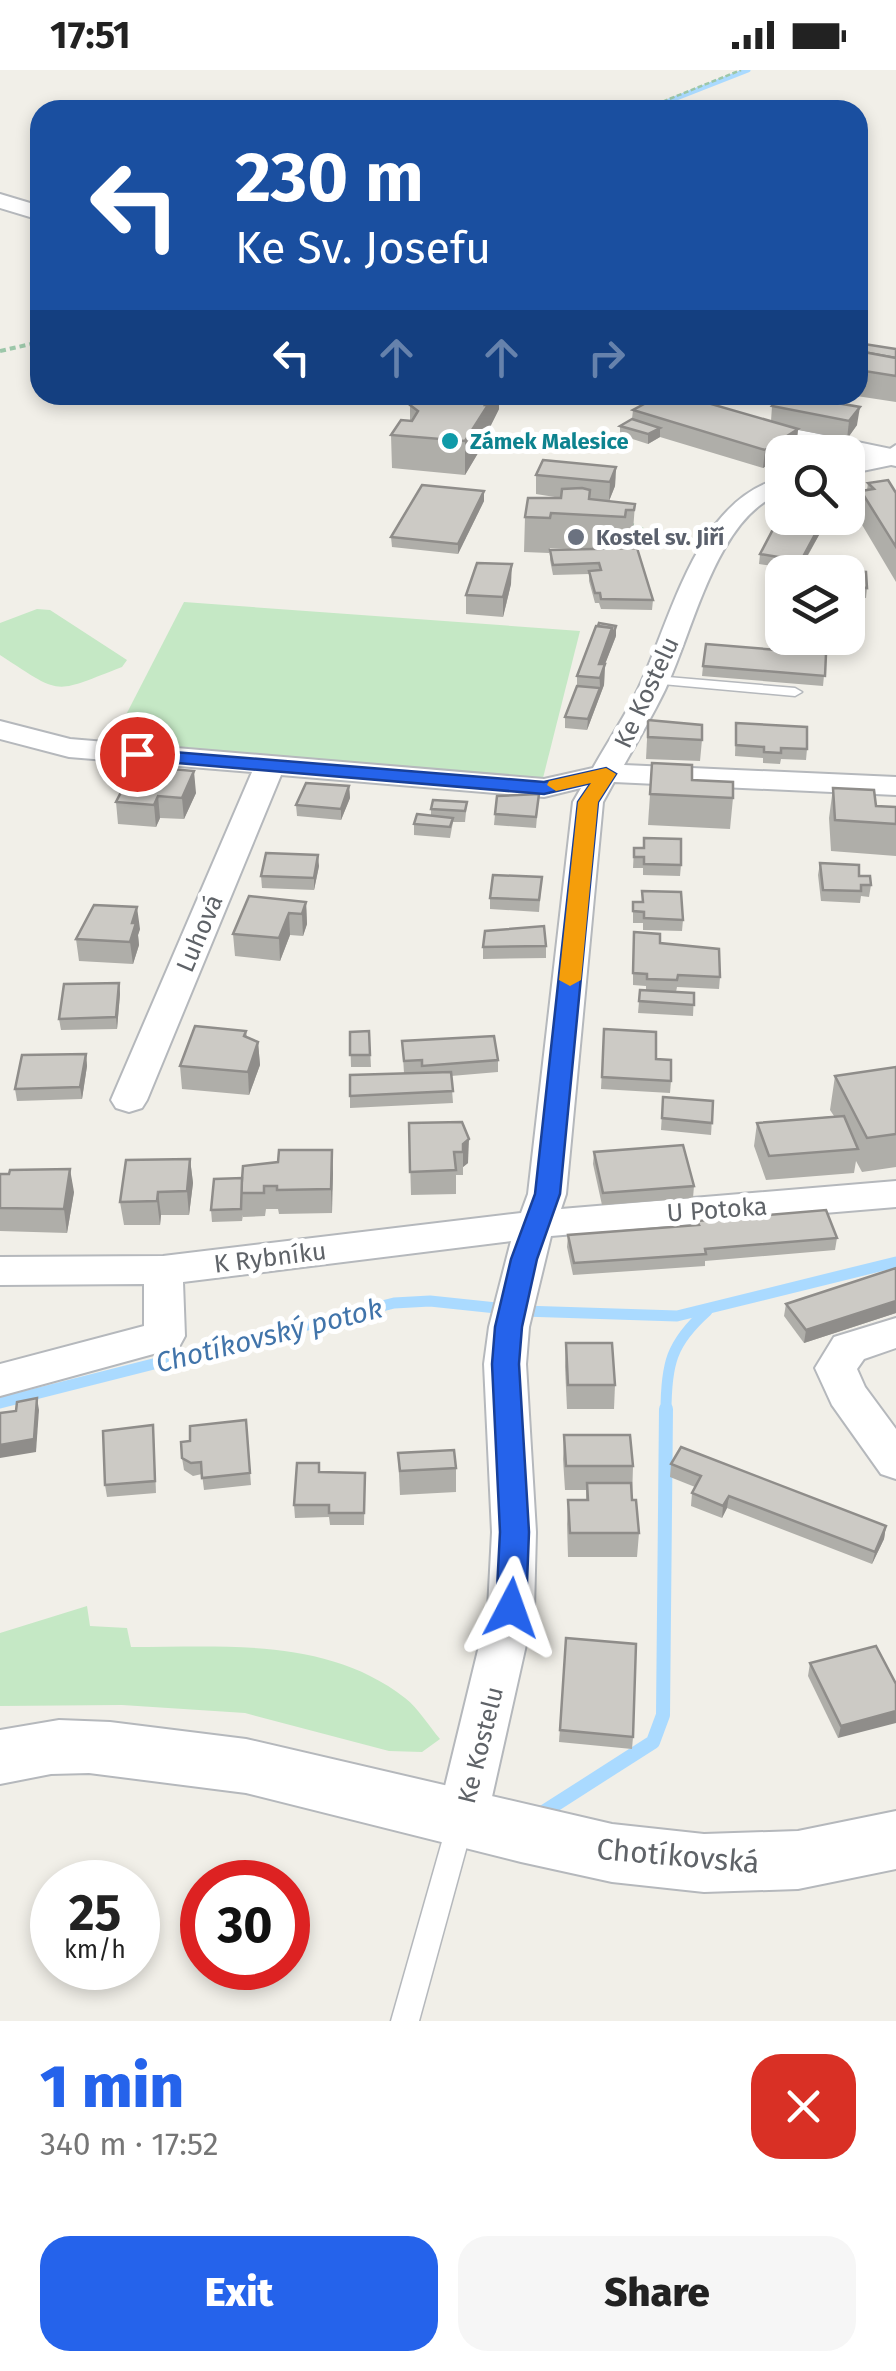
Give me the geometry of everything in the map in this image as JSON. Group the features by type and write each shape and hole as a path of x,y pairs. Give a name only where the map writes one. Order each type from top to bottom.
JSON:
{"street":[{"path":"0,200 30,210"},
{"path":"678,405 761,430 895,456"},
{"path":"865,462 895,456"},
{"name":"Ke Kostelu","path":"462,1819 511,1608 514,1532 505,1364 513,1309 547,1194 588,802 656,680 690,591 725,529 765,491"},
{"path":"0,730 70,748 544,788 606,774 896,786"},
{"name":"Luhová","path":"129,1100 269,766"},
{"name":"U Potoka","path":"538,1224 896,1194"},
{"name":"K Rybníku","path":"0,1271 163,1270 538,1224"},
{"path":"0,1380 165,1336 163,1270"},
{"path":"896,1333 848,1348 836,1368 847,1394 896,1462"},
{"name":"Chotíkovská","path":"0,1757 68,1746 216,1758 635,1858 716,1866 807,1861 896,1840"}],"lane":[{"path":"656,680 795,692"},
{"path":"405,2021 462,1819"}],"path":[{"path":"667,100 741,70"},
{"path":"0,351 30,344"},
{"path":"614,522 631,523 659,537"}],"green space":[{"path":"184,602 580,631 543,778 111,744"},
{"path":"37,609 50,610 127,660 122,667 69,686 48,684 36,678 0,655 0,623"},
{"path":"87,1606 90,1626 127,1628 131,1647 238,1647 309,1655 343,1664 375,1678 405,1698 440,1739 422,1752 389,1751 245,1713 122,1705 0,1706 0,1633"}],"building":[{"path":"868,345 896,349 896,358 868,353"},
{"path":"868,353 896,358 896,376 868,372"},
{"path":"410,405 488,405 465,441 391,435 401,420 412,421 418,411"},
{"path":"642,405 715,405 798,429 789,435 765,435 765,450 633,410"},
{"path":"848,405 860,407 849,421 772,406"},
{"path":"632,419 660,428 648,434 620,426"},
{"path":"543,460 616,467 610,482 536,475"},
{"path":"888,480 896,493 896,547 865,497 865,490 874,489 868,483"},
{"path":"422,485 484,491 458,544 391,537"},
{"path":"562,489 590,490 589,499 635,504 634,510 626,510 625,517 551,513 550,518 525,517 528,498 561,498"},
{"path":"770,535 815,535 804,555 760,554"},
{"path":"637,548 653,600 601,599 600,593 595,593 589,571 601,570 599,563 553,565 550,550"},
{"path":"477,563 512,564 503,597 466,595"},
{"path":"596,626 612,628 599,664 605,664 600,678 577,676"},
{"path":"598,626 616,626 612,638 612,628"},
{"path":"706,644 765,649 765,655 826,655 825,676 703,666"},
{"path":"577,686 600,688 588,719 565,717"},
{"path":"648,720 702,725 702,740 648,737"},
{"path":"736,723 807,727 807,749 781,748 781,753 736,745"},
{"path":"137,761 194,771 182,798 158,796 154,805 116,802"},
{"path":"652,763 692,765 692,780 733,782 733,798 650,794"},
{"path":"306,783 349,786 341,809 296,805"},
{"path":"833,788 874,790 876,806 896,807 896,824 835,820"},
{"path":"539,794 536,817 495,814 497,796"},
{"path":"433,800 467,802 465,811 431,809"},
{"path":"417,814 453,818 450,827 414,824"},
{"path":"644,838 681,839 681,865 644,864 644,857 634,857 634,848 644,848"},
{"path":"266,853 318,855 314,878 261,876"},
{"path":"820,863 859,865 859,876 870,876 871,885 861,885 861,891 823,890"},
{"path":"493,875 542,877 539,900 490,898"},
{"path":"642,891 681,892 683,920 644,918 644,912 633,911 633,902 643,902"},
{"path":"249,896 306,902 302,914 289,913 279,938 233,934"},
{"path":"94,905 137,907 130,942 76,939"},
{"path":"544,926 546,946 483,947 485,931"},
{"path":"634,932 660,934 660,943 719,949 720,977 678,975 677,980 647,979 647,974 633,973"},
{"path":"119,983 116,1017 59,1019 64,984"},
{"path":"640,990 694,993 694,1005 639,1001"},
{"path":"195,1026 246,1031 244,1036 258,1042 248,1072 180,1066"},
{"path":"604,1029 656,1032 656,1059 671,1060 671,1081 602,1077"},
{"path":"369,1031 370,1055 350,1055 350,1032"},
{"path":"494,1036 498,1060 422,1066 422,1060 404,1061 402,1041"},
{"path":"86,1054 80,1087 15,1089 22,1055"},
{"path":"896,1067 896,1134 867,1138 835,1076"},
{"path":"451,1072 453,1091 350,1096 350,1075"},
{"path":"663,1097 713,1101 712,1123 662,1118"},
{"path":"844,1116 858,1149 769,1156 757,1123"},
{"path":"462,1122 469,1139 463,1144 463,1152 454,1152 456,1170 410,1172 409,1123"},
{"path":"683,1145 694,1186 603,1193 594,1152"},
{"path":"279,1150 332,1150 331,1189 277,1190 277,1186 264,1186 264,1193 241,1193 243,1166 278,1162"},
{"path":"190,1159 187,1191 158,1192 157,1201 120,1202 126,1160"},
{"path":"70,1169 64,1209 0,1208 0,1174 9,1174 10,1170"},
{"path":"242,1178 241,1209 211,1210 214,1179"},
{"path":"826,1210 837,1238 705,1249 706,1254 574,1263 568,1235 699,1225 697,1221"},
{"path":"896,1268 896,1301 806,1330 786,1304"},
{"path":"566,1343 612,1343 615,1385 568,1385"},
{"path":"37,1398 34,1439 0,1445 0,1413 16,1411 17,1402"},
{"path":"246,1420 250,1473 202,1478 201,1462 191,1463 182,1458 181,1442 190,1441 190,1426"},
{"path":"153,1425 155,1481 105,1485 103,1431"},
{"path":"564,1435 630,1435 633,1466 566,1466"},
{"path":"681,1447 886,1526 875,1552 729,1496 723,1506 692,1493 701,1476 671,1464"},
{"path":"454,1450 456,1468 400,1471 398,1453"},
{"path":"297,1463 319,1463 319,1472 365,1473 364,1513 329,1513 329,1505 294,1505"},
{"path":"587,1483 631,1483 639,1533 570,1533 568,1500 588,1500"},
{"path":"566,1638 636,1644 633,1737 560,1730"},
{"path":"876,1646 896,1684 896,1711 841,1726 810,1663"}],"waterway":[{"path":"672,100 748,70"},
{"name":"Chotíkovský potok","path":"523,1311 677,1316 896,1262"},
{"name":"Chotíkovský potok","path":"0,1403 394,1303 430,1301 506,1309"},
{"path":"666,1412 673,1356 685,1334 707,1311"},
{"path":"542,1813 653,1742 663,1715 666,1409"}],"slow traffic":[{"path":"556,785 606,774 588,802 570,980"}],"place":[{"name":"Zámek Malesice","path":"450,441"},
{"name":"Kostel sv. Jiří","path":"576,537"}],"route":[{"path":"137,754 544,788 606,774 588,802 547,1194 524,1259 508,1327 505,1364 514,1532 511,1608"}]}
